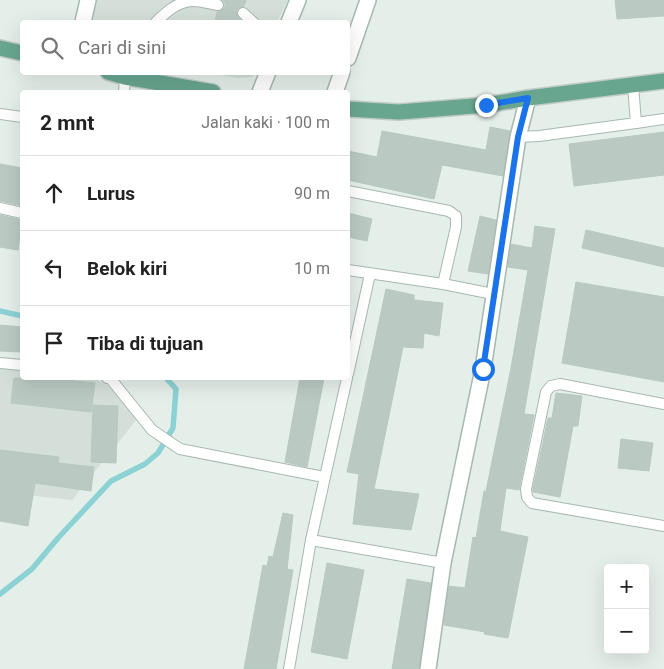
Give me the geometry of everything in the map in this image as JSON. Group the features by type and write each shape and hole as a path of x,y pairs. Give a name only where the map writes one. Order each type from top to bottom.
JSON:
{"main road":[{"path":"0,48 20,53"},
{"path":"126,75 203,90"},
{"path":"350,109 399,112 486,105 664,81"}],"street":[{"path":"83,20 88,0"},
{"path":"290,20 298,0"},
{"path":"350,52 368,0"},
{"path":"261,90 267,75"},
{"path":"336,90 341,75"},
{"path":"428,669 443,563 483,369 518,137 528,98"}],"lane":[{"path":"158,20 176,6 185,3 193,1 218,5"},
{"path":"243,13 251,20"},
{"path":"124,90 126,75"},
{"path":"633,85 636,123"},
{"path":"0,114 20,117"},
{"path":"518,137 549,135 664,119"},
{"path":"350,191 449,211 456,216 456,227 443,284"},
{"path":"0,208 20,213"},
{"path":"350,270 443,284 493,294"},
{"path":"350,363 370,274"},
{"path":"0,363 20,365"},
{"path":"112,380 152,430 180,449 324,477"},
{"path":"289,669 311,540 346,380"},
{"path":"664,404 560,384 551,386 546,392 526,489 527,497 532,503 664,526"},
{"path":"311,540 443,563"}],"shaded area":[{"path":"97,0 288,0 278,20 92,20"},
{"path":"221,75 254,75 253,77 238,78"},
{"path":"0,367 20,369 20,380 97,380 111,387 137,419 72,500 0,492"}],"building":[{"path":"223,0 246,0 244,6 238,8 236,12 240,20 215,20 217,12 225,7"},
{"path":"615,0 664,0 664,16 617,19"},
{"path":"490,127 510,131 503,176 442,165 434,199 350,180 350,151 377,157 382,131 486,150"},
{"path":"664,132 664,175 574,186 569,144"},
{"path":"0,164 20,168 20,206 0,201"},
{"path":"350,214 372,219 367,241 350,237"},
{"path":"0,215 20,220 18,250 0,247"},
{"path":"480,216 496,220 488,274 468,271"},
{"path":"535,226 555,229 524,414 534,415 519,490 506,488 500,531 528,537 508,638 444,625 449,586 465,588 473,537 476,538 484,491 486,491 511,368 528,270 508,267 511,244 532,248"},
{"path":"586,230 664,248 664,267 582,248"},
{"path":"576,282 664,297 664,382 562,363"},
{"path":"386,289 414,295 414,300 443,303 439,336 424,333 423,348 403,347 374,489 419,494 411,530 353,524 359,474 347,472"},
{"path":"0,325 20,327 20,352 0,351"},
{"path":"14,378 20,378 20,380 66,380 95,383 91,412 11,403"},
{"path":"300,380 324,380 307,467 285,462"},
{"path":"556,393 582,396 578,426 573,426 560,497 533,492 548,418 552,418"},
{"path":"93,405 118,406 116,463 91,462"},
{"path":"621,439 653,443 649,471 618,468"},
{"path":"0,450 59,457 58,463 94,467 91,491 35,483 28,526 0,521"},
{"path":"283,513 293,515 287,569 293,570 276,669 244,669 263,565 267,566 269,556 273,557"},
{"path":"327,563 364,570 347,659 311,652"},
{"path":"407,579 431,583 419,669 392,669"}],"waterway":[{"path":"0,311 20,316"},
{"path":"0,594 32,569 111,481 145,464 158,453 173,428 176,389 168,380"}],"route":[{"path":"483,369 518,137 528,98 486,105"}]}
